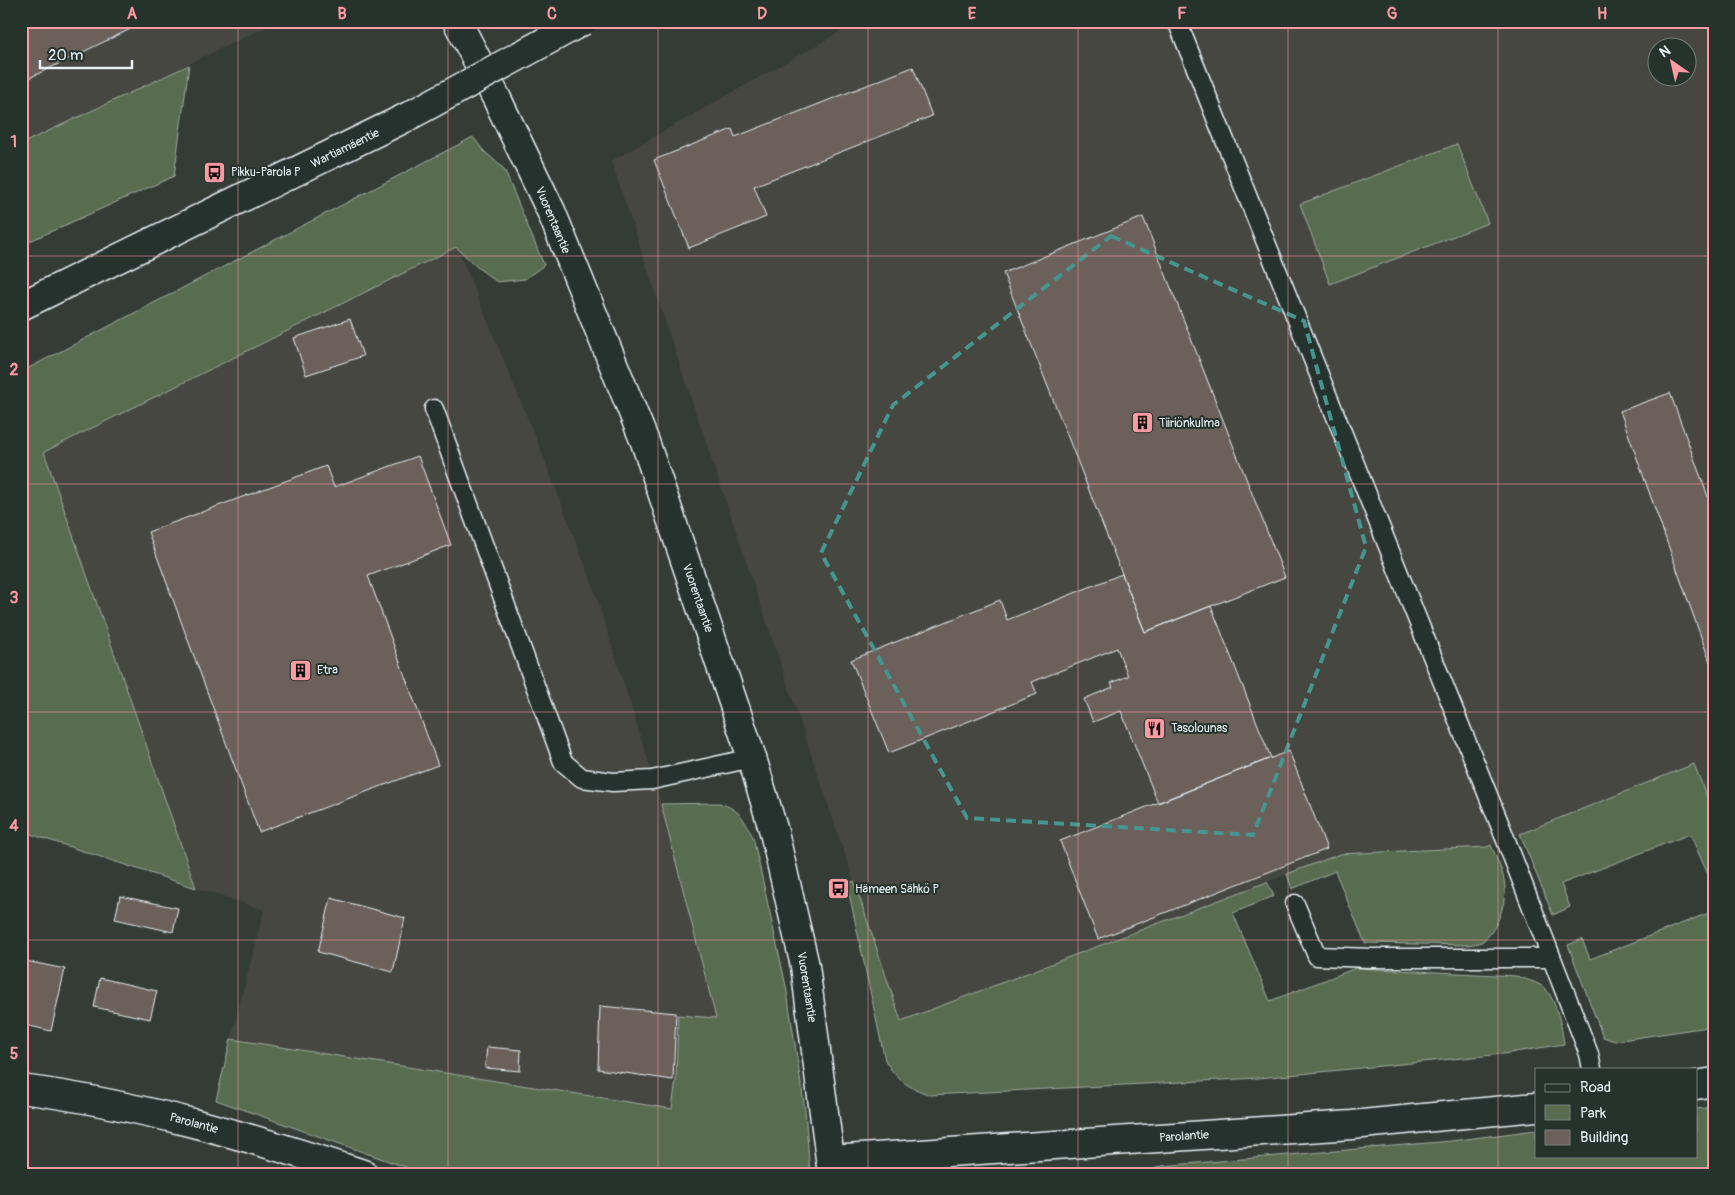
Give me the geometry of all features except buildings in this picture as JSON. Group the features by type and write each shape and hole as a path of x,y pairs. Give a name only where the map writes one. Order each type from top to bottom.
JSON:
{"main road":[{"name":"Vuorentaantie","path":"457,21 551,211 645,442 752,758 774,832 805,966 832,1167"},
{"name":"Wartiamäentie","path":"21,306 407,117 583,21"},
{"path":"1698,1085 1714,1082"},
{"name":"Parolantie","path":"21,1089 63,1095 162,1115 286,1148 363,1174"},
{"name":"Parolantie","path":"832,1167 1352,1125 1535,1107"}],"lane":[{"path":"1177,21 1490,799 1589,1054 1592,1068"},
{"path":"434,408 563,762 582,778 613,782 652,780 752,758"},
{"path":"1295,904 1317,956 1371,958 1551,958"}],"highlighted area":[{"path":"1111,236 1304,321 1366,547 1253,835 967,818 821,553 893,405"}],"shaded area":[{"path":"21,21 279,21 21,144"},
{"path":"859,21 1714,21 1714,816 1694,764 1487,847 1340,854 901,1021 611,161"},
{"path":"457,247 542,453 592,583 654,779 716,1019 678,1015 676,1080 672,1109 231,1039 264,910 196,888 44,452"}],"green space":[{"path":"189,65 174,176 21,245 21,144"},
{"path":"473,137 483,150 504,169 544,265 525,279 497,282 477,267 456,247 44,452 196,888 21,831 21,372"},
{"path":"1457,144 1488,223 1330,284 1300,204"},
{"path":"1694,764 1714,816 1714,888 1690,834 1561,884 1570,907 1553,915 1520,834"},
{"path":"719,803 737,812 753,837 786,986 805,1110 810,1174 425,1174 216,1100 231,1039 672,1109 676,1080 678,1015 716,1018 661,804"},
{"path":"1491,845 1504,878 1504,903 1496,924 1488,936 1481,942 1468,945 1365,943 1335,871 1292,889 1287,874 1340,854 1487,847"},
{"path":"854,881 901,1021 1267,882 1274,896 1233,913 1270,1001 1356,968 1516,976 1539,984 1547,991 1558,1013 1564,1044 1503,1054 1259,1078 930,1095 904,1082 894,1073 885,1060 847,884"},
{"path":"1714,911 1714,1026 1615,1041 1603,1037 1568,945 1582,939 1590,959"},
{"path":"1714,1107 1714,1174 1147,1174 1146,1172 1162,1166 1451,1141 1535,1130 1535,1158 1698,1158 1698,1109"}],"place":[{"name":"Pikku-Parola P","path":"215,172"},
{"name":"Tiiriönkulma","path":"1143,423"},
{"name":"Etra","path":"301,670"},
{"name":"Tasolounas","path":"1155,728"},
{"name":"Hämeen Sähkö P","path":"839,889"}]}
